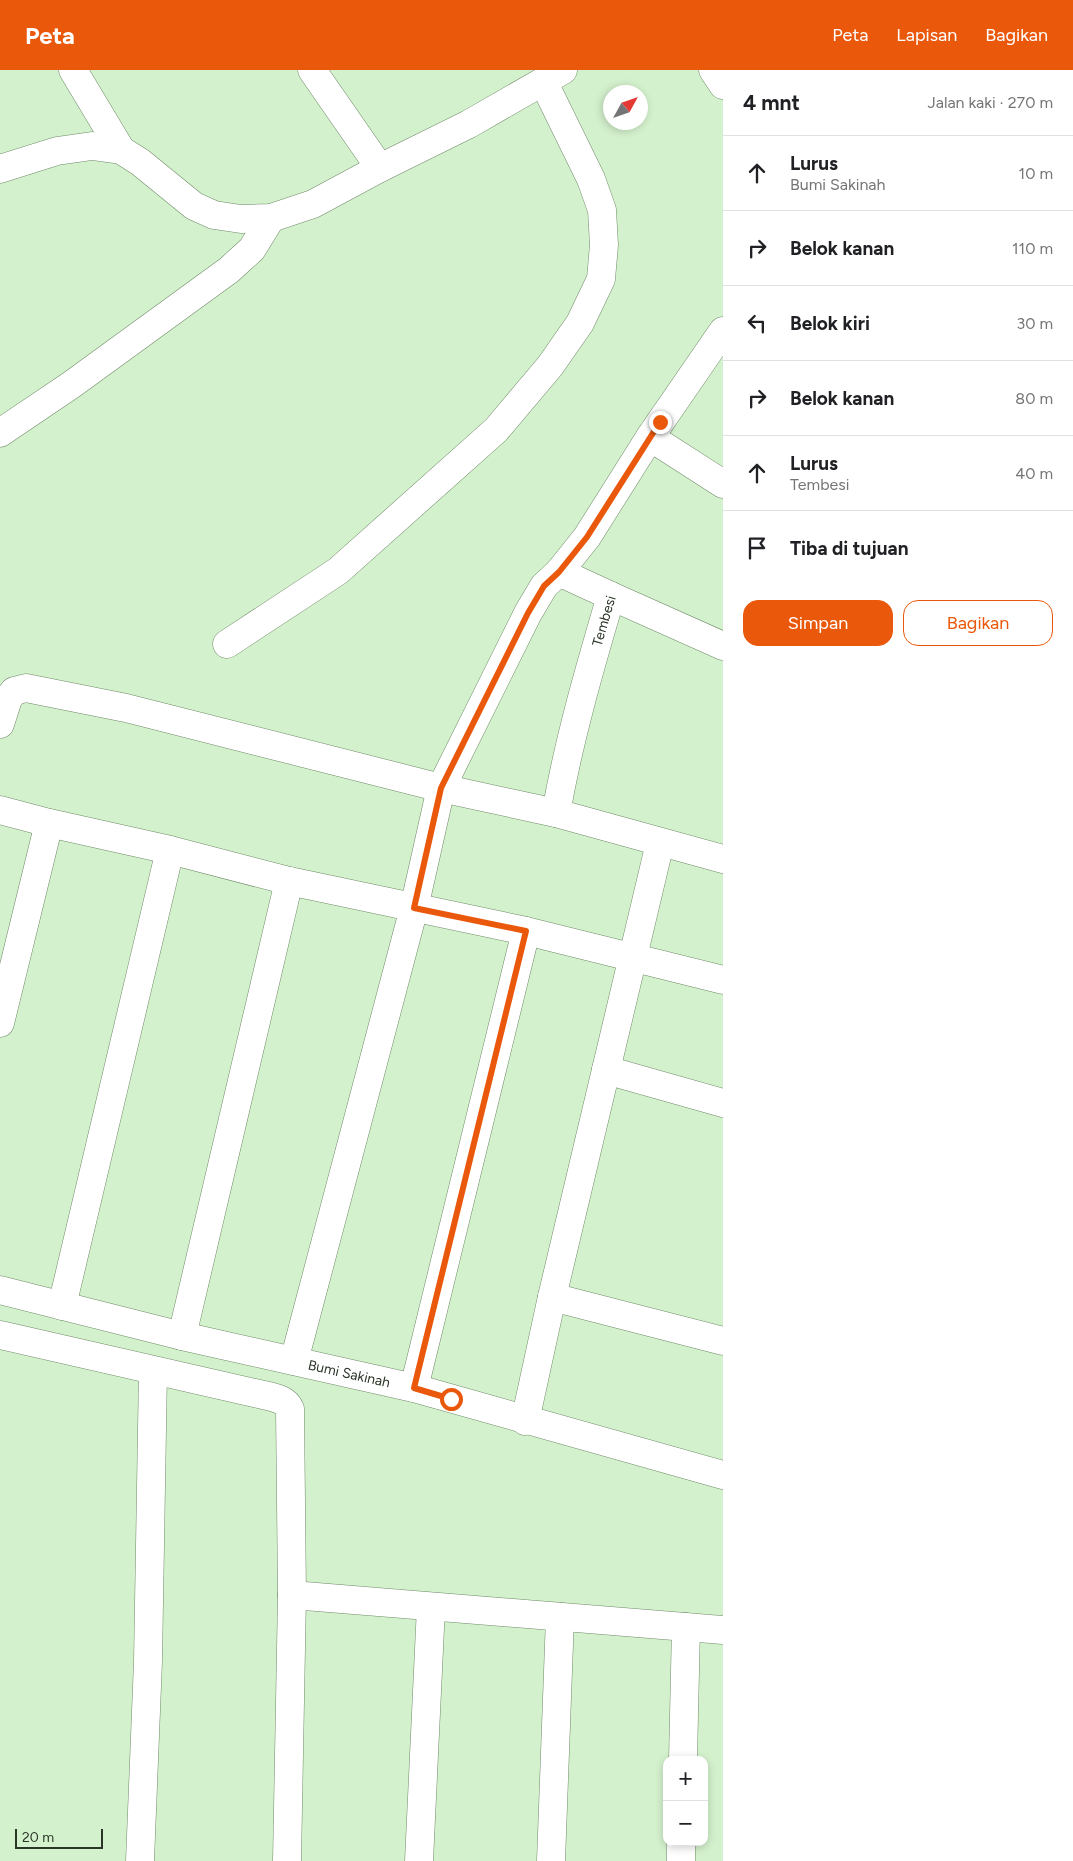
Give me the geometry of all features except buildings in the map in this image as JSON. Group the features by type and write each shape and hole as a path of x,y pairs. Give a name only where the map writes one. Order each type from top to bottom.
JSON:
{"street":[{"path":"73,70 121,150"},
{"path":"312,70 380,168"},
{"path":"713,70 723,85"},
{"path":"0,169 57,151 92,146 121,150 140,162 194,206 214,215 240,219 271,218 313,204 469,124 553,76 602,210 604,245 601,279 580,323 550,366 496,430 338,571 227,644"},
{"path":"0,433 71,385 229,270 252,249 271,218"},
{"path":"294,1361 414,908 441,788 528,613 544,586 559,572 587,537 650,437 723,331"},
{"path":"650,437 723,484"},
{"name":"Tembesi","path":"557,803 583,690 611,596 559,572"},
{"path":"611,596 723,646"},
{"path":"0,724 11,695 14,691 26,688 126,708 441,788 557,803 660,843 723,859"},
{"path":"0,810 49,824 170,850 289,881 526,931 632,959 723,980"},
{"path":"0,1023 49,824"},
{"path":"525,1421 552,1297 660,843"},
{"path":"62,1306 170,850"},
{"path":"182,1336 289,881"},
{"path":"414,1388 526,931"},
{"path":"606,1070 723,1103"},
{"name":"Bumi Sakinah","path":"0,1290 182,1336 414,1388 525,1421 723,1475"},
{"path":"552,1297 723,1342"},
{"path":"0,1335 278,1399 289,1407 292,1595 287,1861"},
{"path":"140,1861 148,1660 153,1370"},
{"path":"292,1595 723,1630"},
{"path":"419,1861 431,1607"},
{"path":"551,1861 560,1617"},
{"path":"683,1756 686,1627"},
{"path":"681,1846 681,1861"}],"route":[{"path":"451,1399 414,1388 526,931 414,908 441,788 528,613 544,586 559,572 587,537 660,422"}]}
